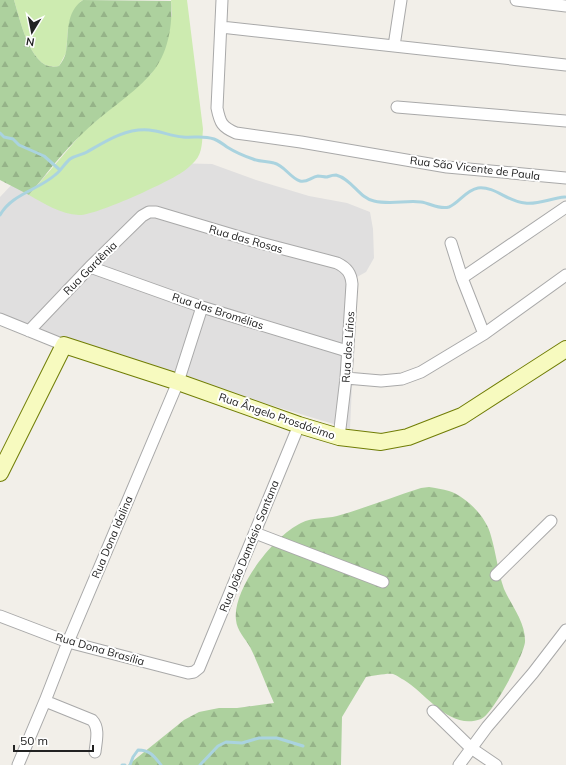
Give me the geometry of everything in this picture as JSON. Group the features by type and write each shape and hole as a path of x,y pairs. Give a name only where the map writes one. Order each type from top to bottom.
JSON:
{"street":[{"path":"222,0 221,27 566,65"},
{"path":"394,46 400,0"},
{"path":"516,0 566,6"},
{"name":"Rua São Vicente de Paula","path":"221,27 217,108 219,120 226,129 236,133 301,142 447,167 566,178"},
{"path":"397,107 566,121"},
{"path":"462,278 566,207"},
{"name":"Rua Gardênia","path":"29,331 90,267 142,216 149,212 156,212"},
{"name":"Rua das Rosas","path":"156,212 253,241 337,263"},
{"path":"451,243 462,278 484,334"},
{"name":"Rua dos Lírios","path":"337,263 346,268 351,276 352,284 346,378 339,437"},
{"name":"Rua das Bromélias","path":"90,267 202,307 347,351"},
{"path":"346,378 382,381 402,379 421,372 484,334 566,275"},
{"name":"Rua Dona Idalina","path":"18,765 68,642 178,382 202,307"},
{"name":"Rua Ângelo Prosdócimo","path":"0,319 64,345 178,382 299,425 339,437 381,442 408,437 462,416 566,349"},
{"path":"0,473 64,345"},
{"name":"Rua João Damásio Santana","path":"199,668 299,425"},
{"path":"496,575 551,521"},
{"path":"255,533 383,582"},
{"name":"Rua Dona Brasília","path":"0,616 68,642 188,673 194,672 199,668"},
{"path":"459,765 487,727 533,673 566,630"},
{"path":"45,701 92,720 96,724 95,752"},
{"path":"433,711 471,748 496,765"}],"shaded area":[{"path":"170,163 212,164 256,180 309,196 347,203 370,212 373,229 374,258 366,272 357,277 350,429 83,346 0,315 0,197 19,177"}],"green space":[{"path":"0,0 14,0 28,43 34,54 41,62 49,66 59,66 63,59 66,52 69,24 73,11 83,0 171,1 171,20 168,40 161,59 156,67 142,83 91,125 76,140 29,195 0,180"},
{"path":"14,0 83,0 80,2 68,29 66,53 59,66 49,66 41,62 34,54 23,31"},
{"path":"171,0 187,0 203,129 202,146 198,158 183,172 173,178 114,205 87,214 79,215 65,213 29,195 83,132 151,74 172,15"},
{"path":"429,487 442,489 456,494 469,503 481,515 489,529 504,589 518,614 525,635 523,649 514,671 493,707 486,715 481,719 470,721 459,720 449,716 413,686 396,675 380,675 366,677 342,717 341,765 128,765 184,720 199,712 219,708 237,708 274,703 250,647 240,631 236,620 237,607 248,579 257,565 279,539 290,530 306,521 337,516 421,488"}],"waterway":[{"path":"0,215 11,202 48,180 70,159 85,153 116,136 141,130 149,130 187,137 206,137 214,139 246,157 258,161 278,164 300,181 305,181 318,176 327,177 336,175 347,180 364,196 380,202 421,202 445,208 453,205 470,191 478,188 490,189 513,200 525,203 535,203 565,197"},
{"path":"0,133 4,137 13,139 19,145 44,156 60,170"},
{"path":"200,765 218,746 226,742 242,743 259,738 277,738 303,746"},
{"path":"130,765 138,750 149,752 161,765"}]}
